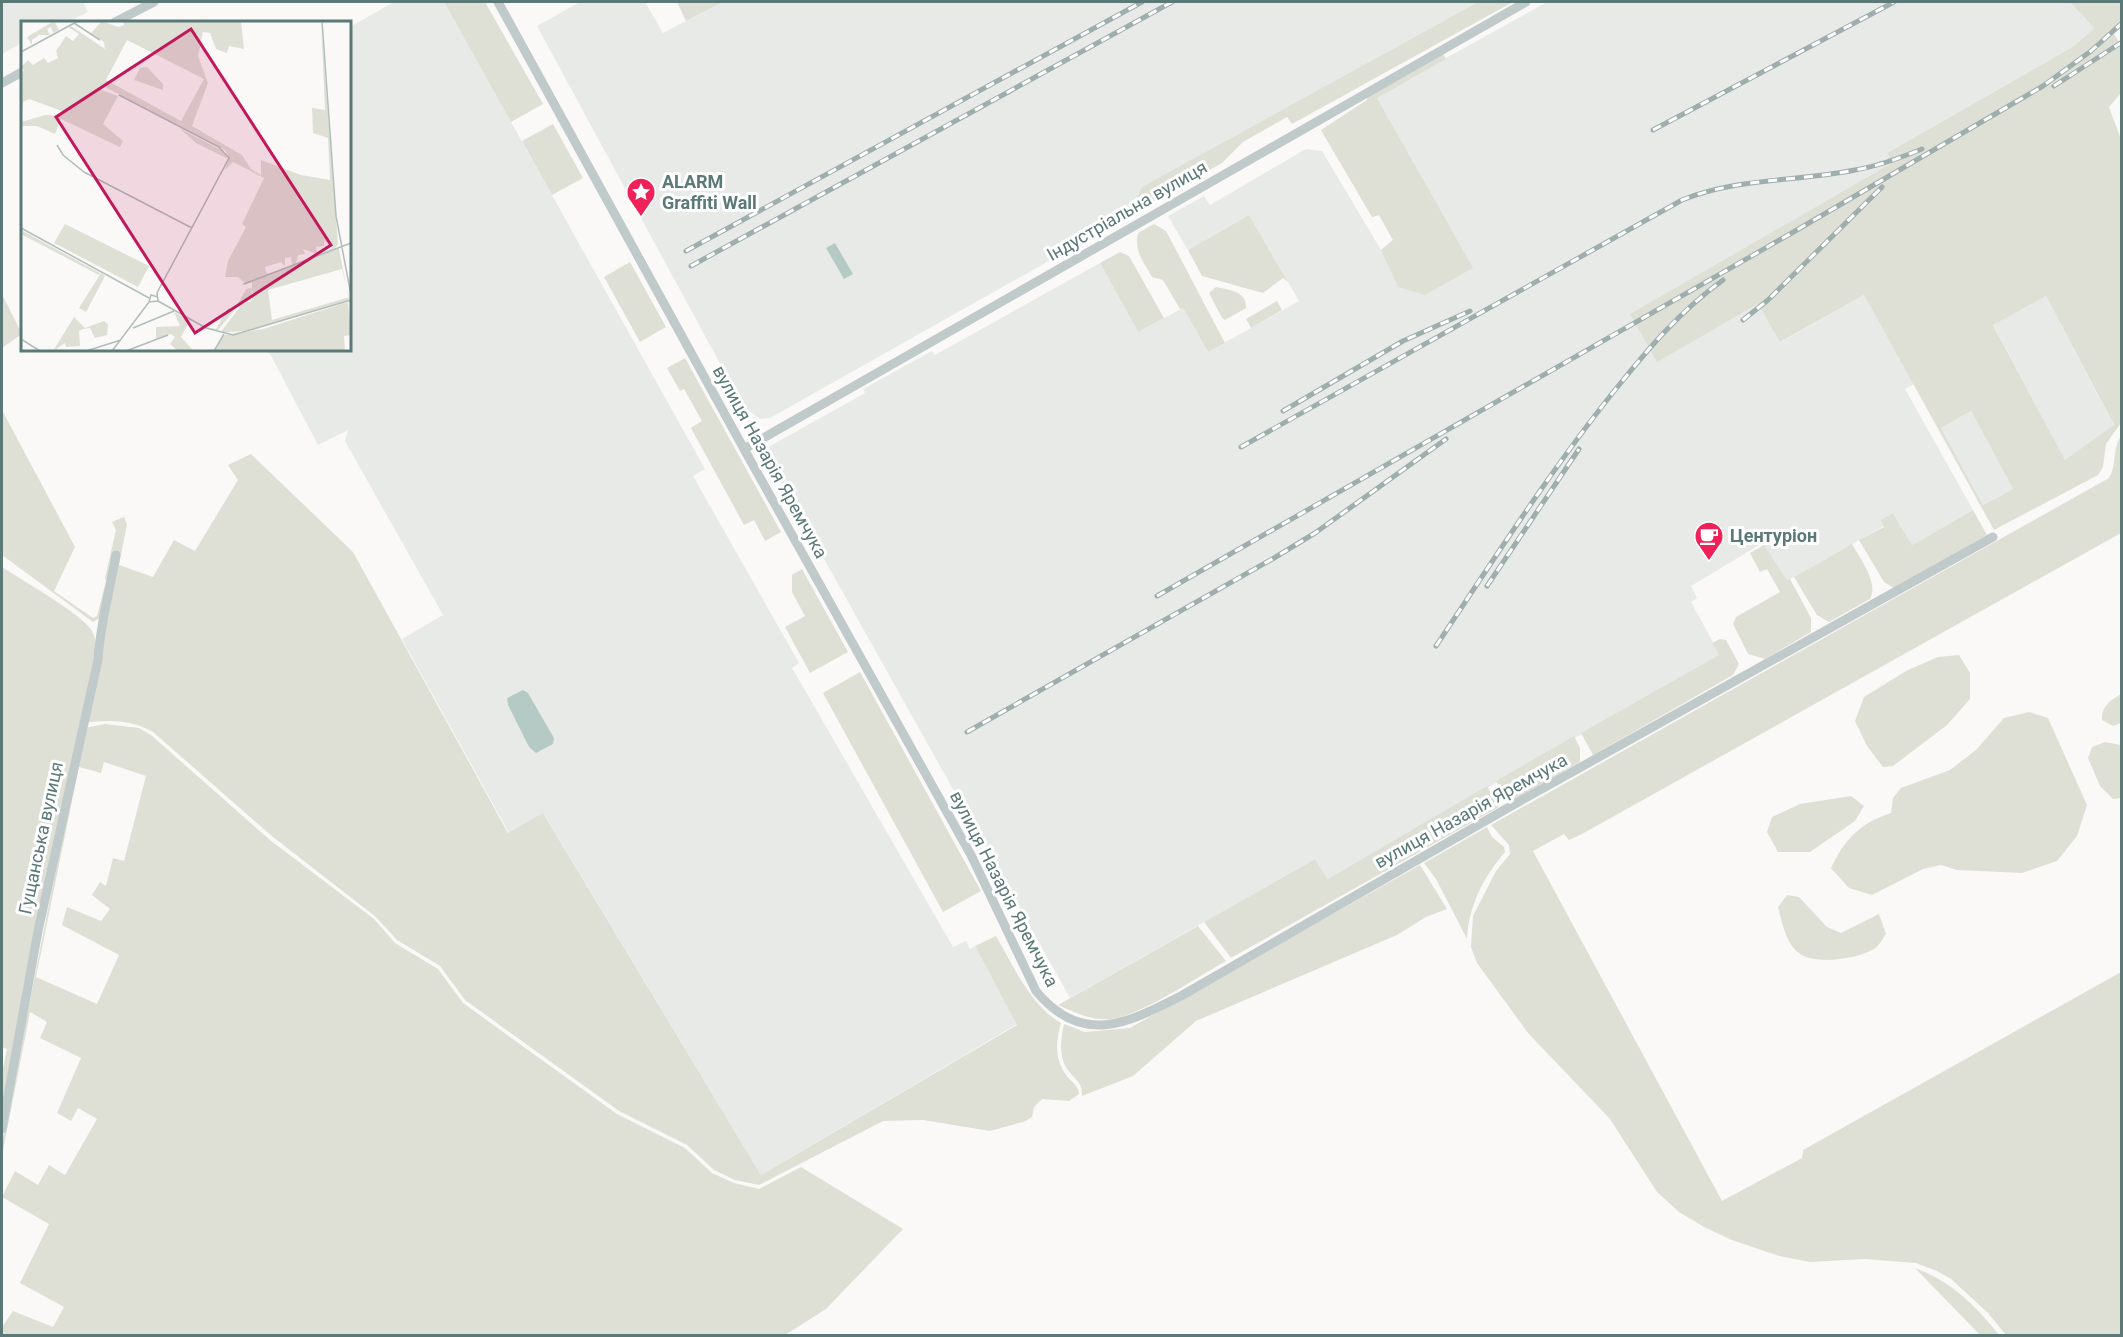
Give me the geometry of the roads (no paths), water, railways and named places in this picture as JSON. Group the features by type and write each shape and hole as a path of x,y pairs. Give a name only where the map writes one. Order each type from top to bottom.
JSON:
{"street":[{"path":"117,21 154,2"},
{"name":"вулиця Назарія Яремчука","path":"498,2 971,855 1036,991 1048,1006 1064,1017 1080,1022 1115,1025 1133,1020 1181,996 1486,820 1993,537"},
{"name":"Індустріальна вулиця","path":"744,449 1526,2"},
{"path":"2,83 21,73"},
{"name":"Гущанська вулиця","path":"2,1128 38,931 98,660 99,631 108,600 116,555"}],"railway":[{"path":"686,251 1142,2"},
{"path":"691,266 1172,2"},
{"path":"1653,130 1894,2"},
{"path":"1157,596 1790,234 2043,86 2091,51 2122,23"},
{"path":"2054,86 2122,42"},
{"path":"1241,447 1682,200 1725,187 1864,168 1922,149"},
{"path":"1743,320 1768,300 1882,187"},
{"path":"1436,646 1545,484 1615,390 1652,345 1693,304 1723,280"},
{"path":"1283,411 1403,341 1470,311"},
{"path":"967,732 1315,533 1446,439"},
{"path":"1487,586 1579,449"}],"place":[{"name":"ALARM Graffiti Wall","path":"641,218"},
{"name":"Центуріон","path":"1709,562"}]}
